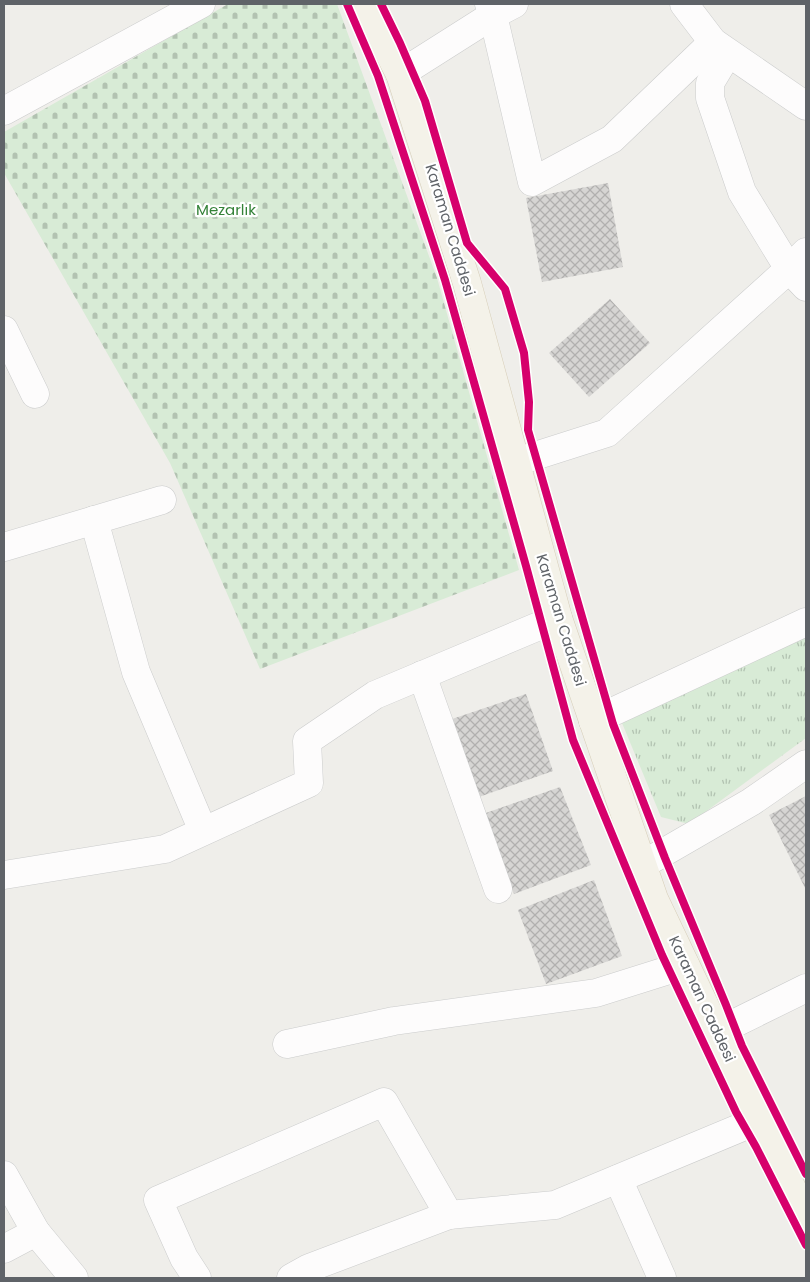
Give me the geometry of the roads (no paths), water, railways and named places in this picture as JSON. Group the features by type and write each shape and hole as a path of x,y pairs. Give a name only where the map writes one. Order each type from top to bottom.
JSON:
{"main road":[{"name":"Karaman Caddesi","path":"364,4 400,74 467,283 558,618 654,899 806,1218"}],"street":[{"path":"4,110 201,4"},
{"path":"684,4 721,47 806,106"},
{"path":"400,74 499,7 532,182 612,139 721,47"},
{"path":"516,462 607,433 801,269 742,192 710,98 710,83 721,47"},
{"path":"4,330 35,394"},
{"path":"4,547 162,500"},
{"path":"94,520 136,672 203,831"},
{"path":"4,875 165,849 309,783 307,741 375,695 558,618"},
{"path":"593,721 806,622"},
{"path":"422,674 498,889"},
{"path":"642,864 751,802 806,764"},
{"path":"287,1044 394,1021 596,993 686,965"},
{"path":"717,1032 806,988"},
{"path":"197,1278 184,1258 158,1200 384,1102 449,1215"},
{"path":"306,1275 449,1215 555,1205 759,1120"},
{"path":"4,1175 36,1232 74,1278"},
{"path":"618,1179 662,1278"},
{"path":"4,1249 36,1232"}],"park label":[{"name":"Mezarlık","path":"226,210"}]}
